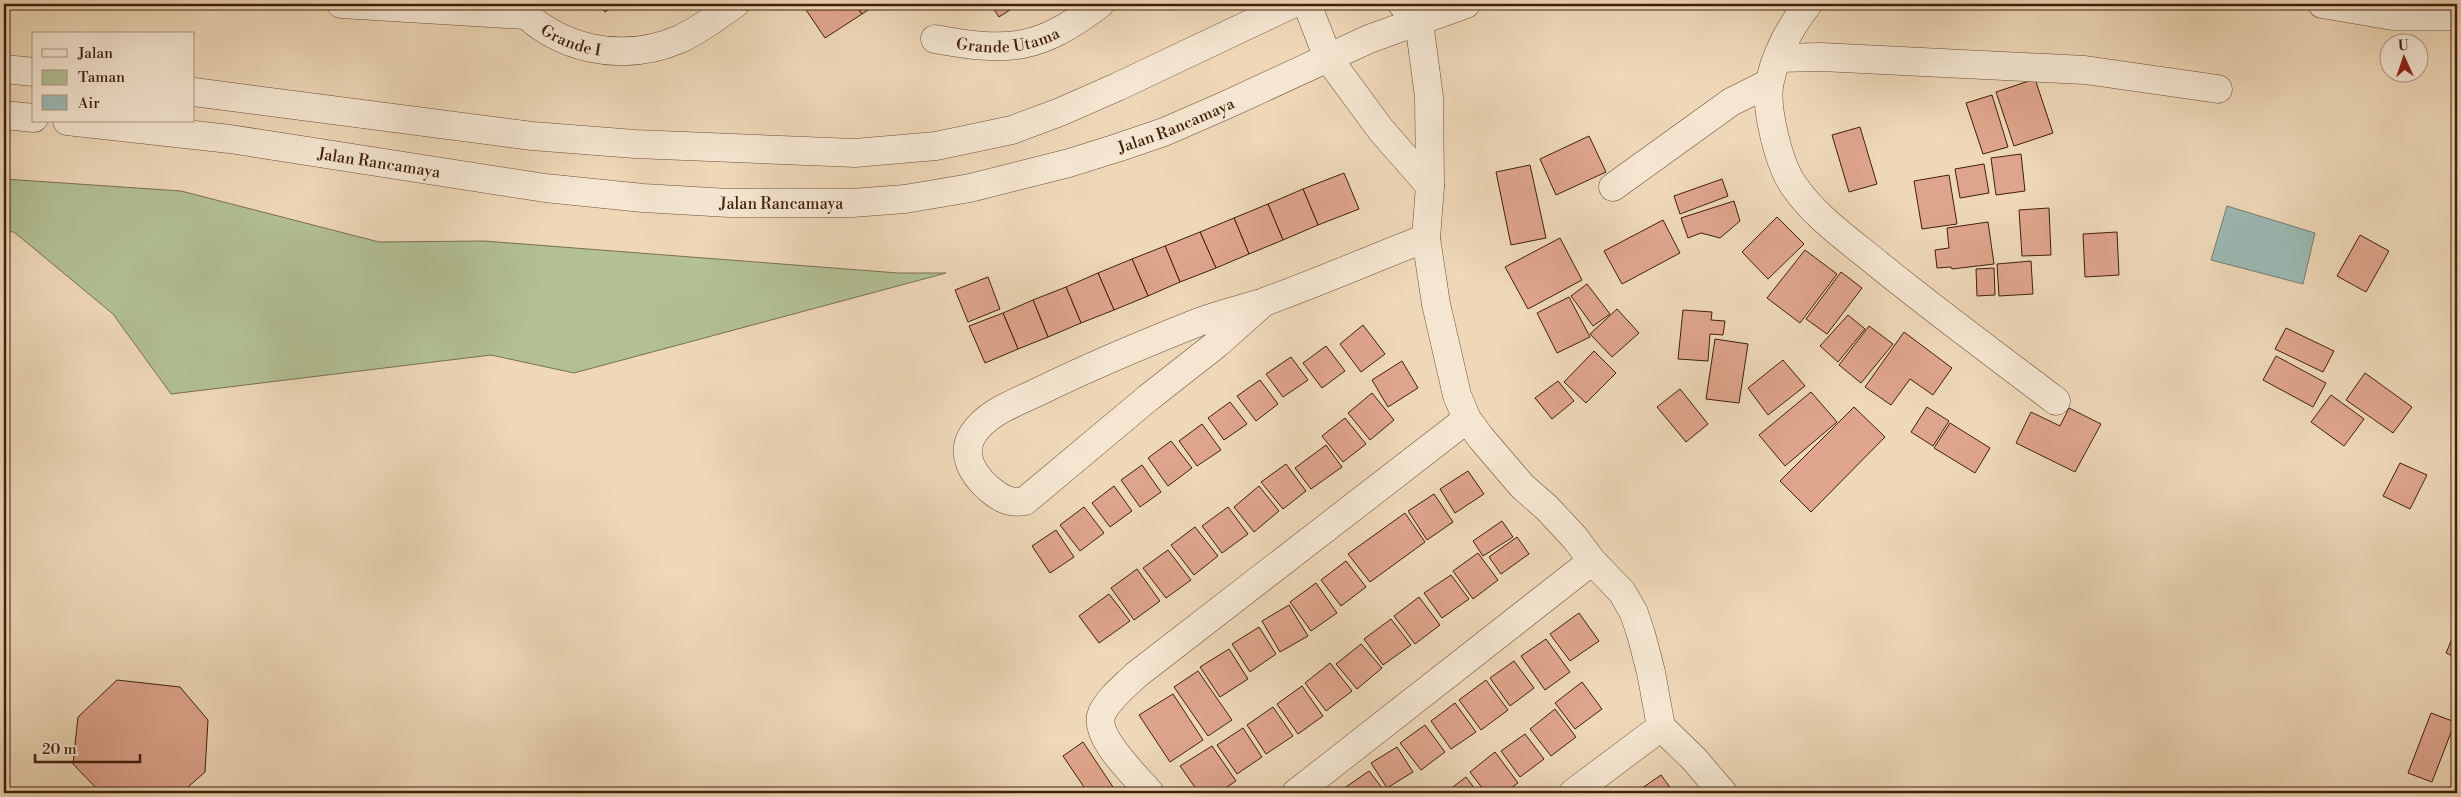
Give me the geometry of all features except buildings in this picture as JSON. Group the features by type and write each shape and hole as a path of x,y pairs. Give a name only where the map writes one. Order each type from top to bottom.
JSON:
{"street":[{"name":"Grande I","path":"340,4 520,9 539,27 561,40 584,48 610,52 658,47 680,38 735,4"},
{"name":"Grande Utama","path":"935,39 986,47 1028,44 1070,26 1100,4"},
{"path":"195,92 532,136 580,140 828,152 903,150 936,146 1012,130 1117,88 1292,4"},
{"path":"1307,4 1328,58 1381,130 1430,186"},
{"name":"Jalan Rancamaya","path":"76,122 230,139 544,188 729,203 852,203 905,199 970,188 1069,163 1164,132 1401,25 1410,13 1466,4"},
{"path":"1808,4 1787,35 1774,70 1775,140 1781,162 1793,185 1813,209 1948,320 2056,401"},
{"path":"2322,4 2393,16 2457,16"},
{"path":"1410,13 1430,97 1430,186 1426,238 1436,304 1457,395 1467,419 1522,486 1564,526 1592,561 1622,592 1634,614 1651,672 1661,727 1694,759 1723,793"},
{"path":"1613,187 1774,70 1821,57 2085,70 2218,89"},
{"path":"4,69 32,72"},
{"path":"4,115 32,118"},
{"path":"1264,302 1218,343 1148,398 1025,501 1015,503 1006,501 994,493 974,472 968,454 969,441 975,431 992,414 1109,359 1200,322 1264,302 1426,238"},
{"path":"1150,793 1107,743 1101,730 1101,714 1108,703 1136,675 1467,419"},
{"path":"1296,793 1592,561"},
{"path":"1573,793 1661,727"}],"green space":[{"path":"4,179 181,191 379,242 484,241 898,273 946,273 574,373 491,355 171,394 113,314 14,232 4,231"}],"water":[{"path":"2227,206 2315,233 2303,284 2211,260"}]}
